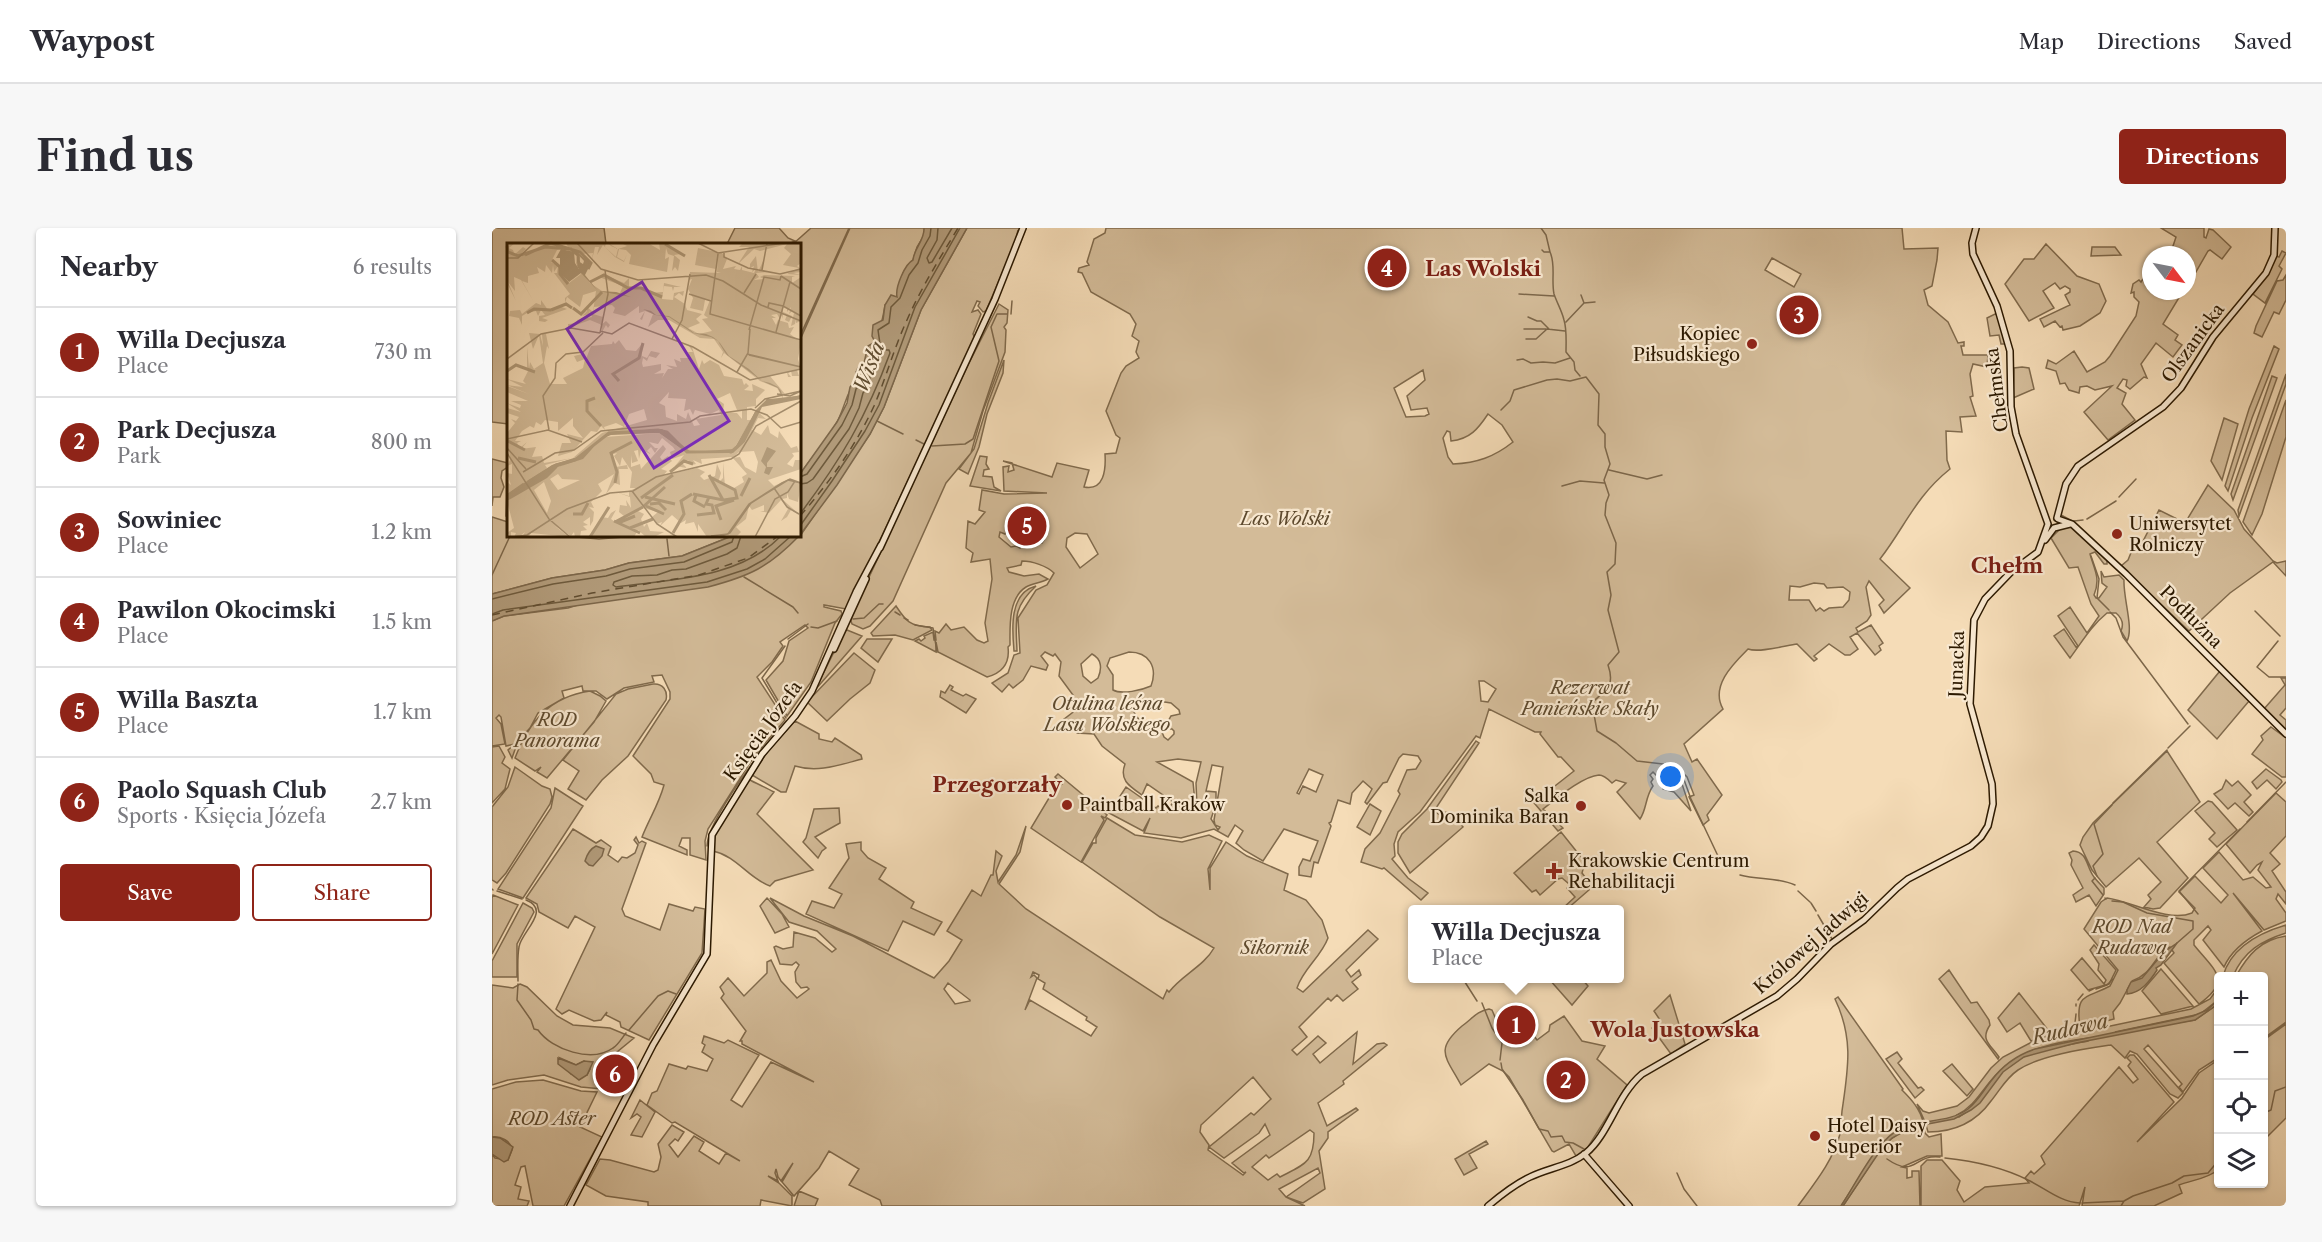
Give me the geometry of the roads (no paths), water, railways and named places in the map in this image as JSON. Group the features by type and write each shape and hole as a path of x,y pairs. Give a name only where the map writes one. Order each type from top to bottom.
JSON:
{"street":[{"path":"881,545 995,299 1023,228"},
{"name":"Chełmska","path":"1976,228 1972,254 1997,306 2010,351 2014,427 2052,519"},
{"name":"Olszanicka","path":"2052,519 2060,507 2066,484 2078,466 2163,406 2181,388 2218,330 2266,273 2274,255 2275,228"},
{"path":"2052,519 2055,527"},
{"path":"2052,519 2055,527"},
{"path":"2042,544 2052,519"},
{"name":"Podłużna","path":"2052,519 2072,524 2151,598 2286,734"},
{"path":"2042,544 2055,527 2072,524"},
{"name":"Junacka","path":"1993,795 1969,698 1974,617 1980,605 2011,572 2036,554 2042,544"},
{"name":"Księcia Józefa","path":"824,666 844,618 881,545"},
{"name":"Księcia Józefa","path":"570,1206 653,1045 707,954 712,835 762,754 807,699 845,626 881,545"},
{"name":"Królowej Jadwigi","path":"1488,1206 1509,1189 1530,1177 1573,1161 1584,1154 1592,1147 1628,1089 1642,1074 1772,999 1797,979 1831,944 1864,920 1899,886 1980,839 1990,821 1993,795"},
{"path":"1584,1154 1629,1206"}],"water":[{"name":"Wisła","path":"924,228 967,228 921,310 884,407 870,434 837,485 801,534 801,473 837,422 847,403 850,387 857,379 857,370 864,363 868,346 875,342 872,336 873,325 883,320 885,305 891,295 897,297 901,276 913,260"},
{"path":"730,537 798,537 768,563 723,583 504,616 492,621 492,594 552,578 605,570 629,563 682,556"},
{"path":"596,846 604,849 602,856 593,866 589,865 585,861 586,858 590,850"},
{"path":"2177,943 2161,965 2156,968 2157,970 2145,986 2127,994 2131,982 2142,978 2164,952"},
{"path":"2214,1004 2214,1007 2195,1020 2076,1043 2024,1057 2003,1072 1980,1103 1971,1110 1954,1119 1912,1127 1892,1138 1882,1148 1841,1206 1868,1162 1893,1133 1910,1125 1953,1117 1968,1109 2000,1071 2022,1054 2035,1049 2193,1016 2207,1010"},
{"path":"558,1058 576,1065 584,1061 593,1062 587,1075 579,1080 558,1064"},
{"path":"492,1137 500,1138 513,1147 508,1160 504,1162 492,1154"}],"waterway":[{"path":"1541,228 1546,235 1550,252"},
{"path":"1542,250 1550,252 1552,257 1554,294 1565,324 1566,352 1574,362 1575,370 1580,376"},
{"path":"1519,294 1554,296"},
{"path":"1566,322 1584,303 1581,295"},
{"path":"1011,314 1012,301"},
{"path":"1584,303 1595,302"},
{"path":"932,446 965,444 973,439 999,361 991,327 997,314 1007,314"},
{"path":"1528,317 1541,321 1549,329"},
{"path":"1524,329 1546,329"},
{"path":"1526,339 1536,339 1547,329 1565,331"},
{"path":"1517,360 1523,359 1531,363 1555,363 1570,358"},
{"path":"1501,410 1510,401 1514,390 1547,380 1570,381 1586,377 1599,394 1598,425 1605,434 1605,447 1610,464 1604,480 1609,495 1605,515 1616,543 1615,564 1607,572 1611,595 1608,610 1619,652 1608,665 1611,679 1608,688 1592,703 1597,731 1637,761 1663,764 1683,777 1718,856"},
{"path":"877,421 903,434"},
{"path":"916,440 924,444"},
{"path":"1609,470 1647,479 1662,475"},
{"path":"2119,497 2136,479"},
{"path":"1562,486 1580,481 1604,483"},
{"path":"2087,519 2116,501"},
{"path":"2061,515 2074,522"},
{"path":"2074,521 2083,520"},
{"path":"492,575 510,537"},
{"path":"667,539 669,556"},
{"path":"2091,556 2099,579 2097,598 2109,610"},
{"path":"744,577 793,607 798,613"},
{"path":"853,619 864,618 879,604 883,604"},
{"path":"2255,611 2280,636"},
{"path":"895,612 900,615"},
{"path":"2110,612 2116,618 2123,637 2188,724"},
{"path":"904,618 908,620"},
{"path":"811,627 818,628 837,621"},
{"path":"788,639 808,624"},
{"path":"915,625 933,628 937,652"},
{"path":"2278,641 2257,667 2269,677 2286,677"},
{"path":"785,646 762,678 786,718"},
{"path":"707,846 710,834 727,800 767,744 788,720"},
{"path":"2168,748 2190,726"},
{"path":"2113,803 2167,750"},
{"path":"2247,822 2286,782"},
{"path":"2097,876 2093,866 2103,854 2094,824 2112,805"},
{"path":"2198,914 2179,891 2240,829"},
{"path":"1740,875 1795,885"},
{"path":"2095,878 2092,881 2103,895"},
{"path":"497,891 522,899"},
{"path":"1798,891 1810,902"},
{"path":"518,981 519,947 536,915 533,904 526,900"},
{"path":"2112,901 2123,902 2147,913 2193,921 2193,929 2177,943"},
{"path":"1811,903 1816,911"},
{"path":"1818,915 1832,939"},
{"path":"2096,989 2107,985 2113,979"},
{"path":"1466,983 1477,1001"},
{"path":"518,984 517,1000 531,1020 534,1029 562,1048 584,1054 604,1052 615,1047 626,1033"},
{"path":"2089,991 2093,989"},
{"path":"629,1030 658,996 668,991 676,994"},
{"path":"2078,1000 2083,994"},
{"path":"1482,1003 1492,1028 1502,1043 1500,1060"},
{"name":"Rudawa","path":"2075,1023 2076,1014"},
{"name":"Rudawa","path":"2074,1026 2074,1032"},
{"path":"1501,1063 1502,1069 1539,1129 1548,1131 1551,1137 1562,1136 1565,1142 1573,1143 1584,1149"},
{"path":"2268,1111 2271,1110 2275,1091 2286,1087"},
{"path":"1887,1159 1904,1167 1931,1157 1940,1157"},
{"path":"1945,1158 1998,1168 2028,1180 2059,1197 2080,1203"},
{"path":"2121,1206 2124,1201 2133,1196 2172,1183 2184,1176 2208,1173 2214,1166"},
{"path":"1677,1173 1684,1189 1697,1206"},
{"path":"2082,1203 2124,1201"}],"place":[{"name":"Pawilon Okocimski","path":"1387,268"},
{"name":"Sowiniec","path":"1799,315"},
{"name":"Kopiec Piłsudskiego","path":"1752,344"},
{"name":"Willa Baszta","path":"1027,526"},
{"name":"Uniwersytet Rolniczy","path":"2117,534"},
{"name":"Paintball Kraków","path":"1067,805"},
{"name":"Salka Dominika Baran","path":"1581,806"},
{"name":"Krakowskie Centrum Rehabilitacji","path":"1554,871"},
{"name":"Willa Decjusza","path":"1516,1025"},
{"name":"Paolo Squash Club","path":"615,1074"},
{"name":"Park Decjusza","path":"1566,1080"},
{"name":"Hotel Daisy Superior","path":"1815,1136"}],"district":[{"name":"Las Wolski","path":"1483,269"},
{"name":"Chełm","path":"2007,566"},
{"name":"Przegorzały","path":"997,785"},
{"name":"Wola Justowska","path":"1675,1030"}],"park label":[{"name":"Rezerwat Panieńskie Skały","path":"1590,698"},
{"name":"Otulina leśna Lasu Wolskiego","path":"1107,714"},
{"name":"ROD Panorama","path":"557,730"},
{"name":"ROD Nad Rudawą","path":"2132,937"},
{"name":"Sikornik","path":"1275,948"},
{"name":"ROD Aster","path":"552,1119"}]}
